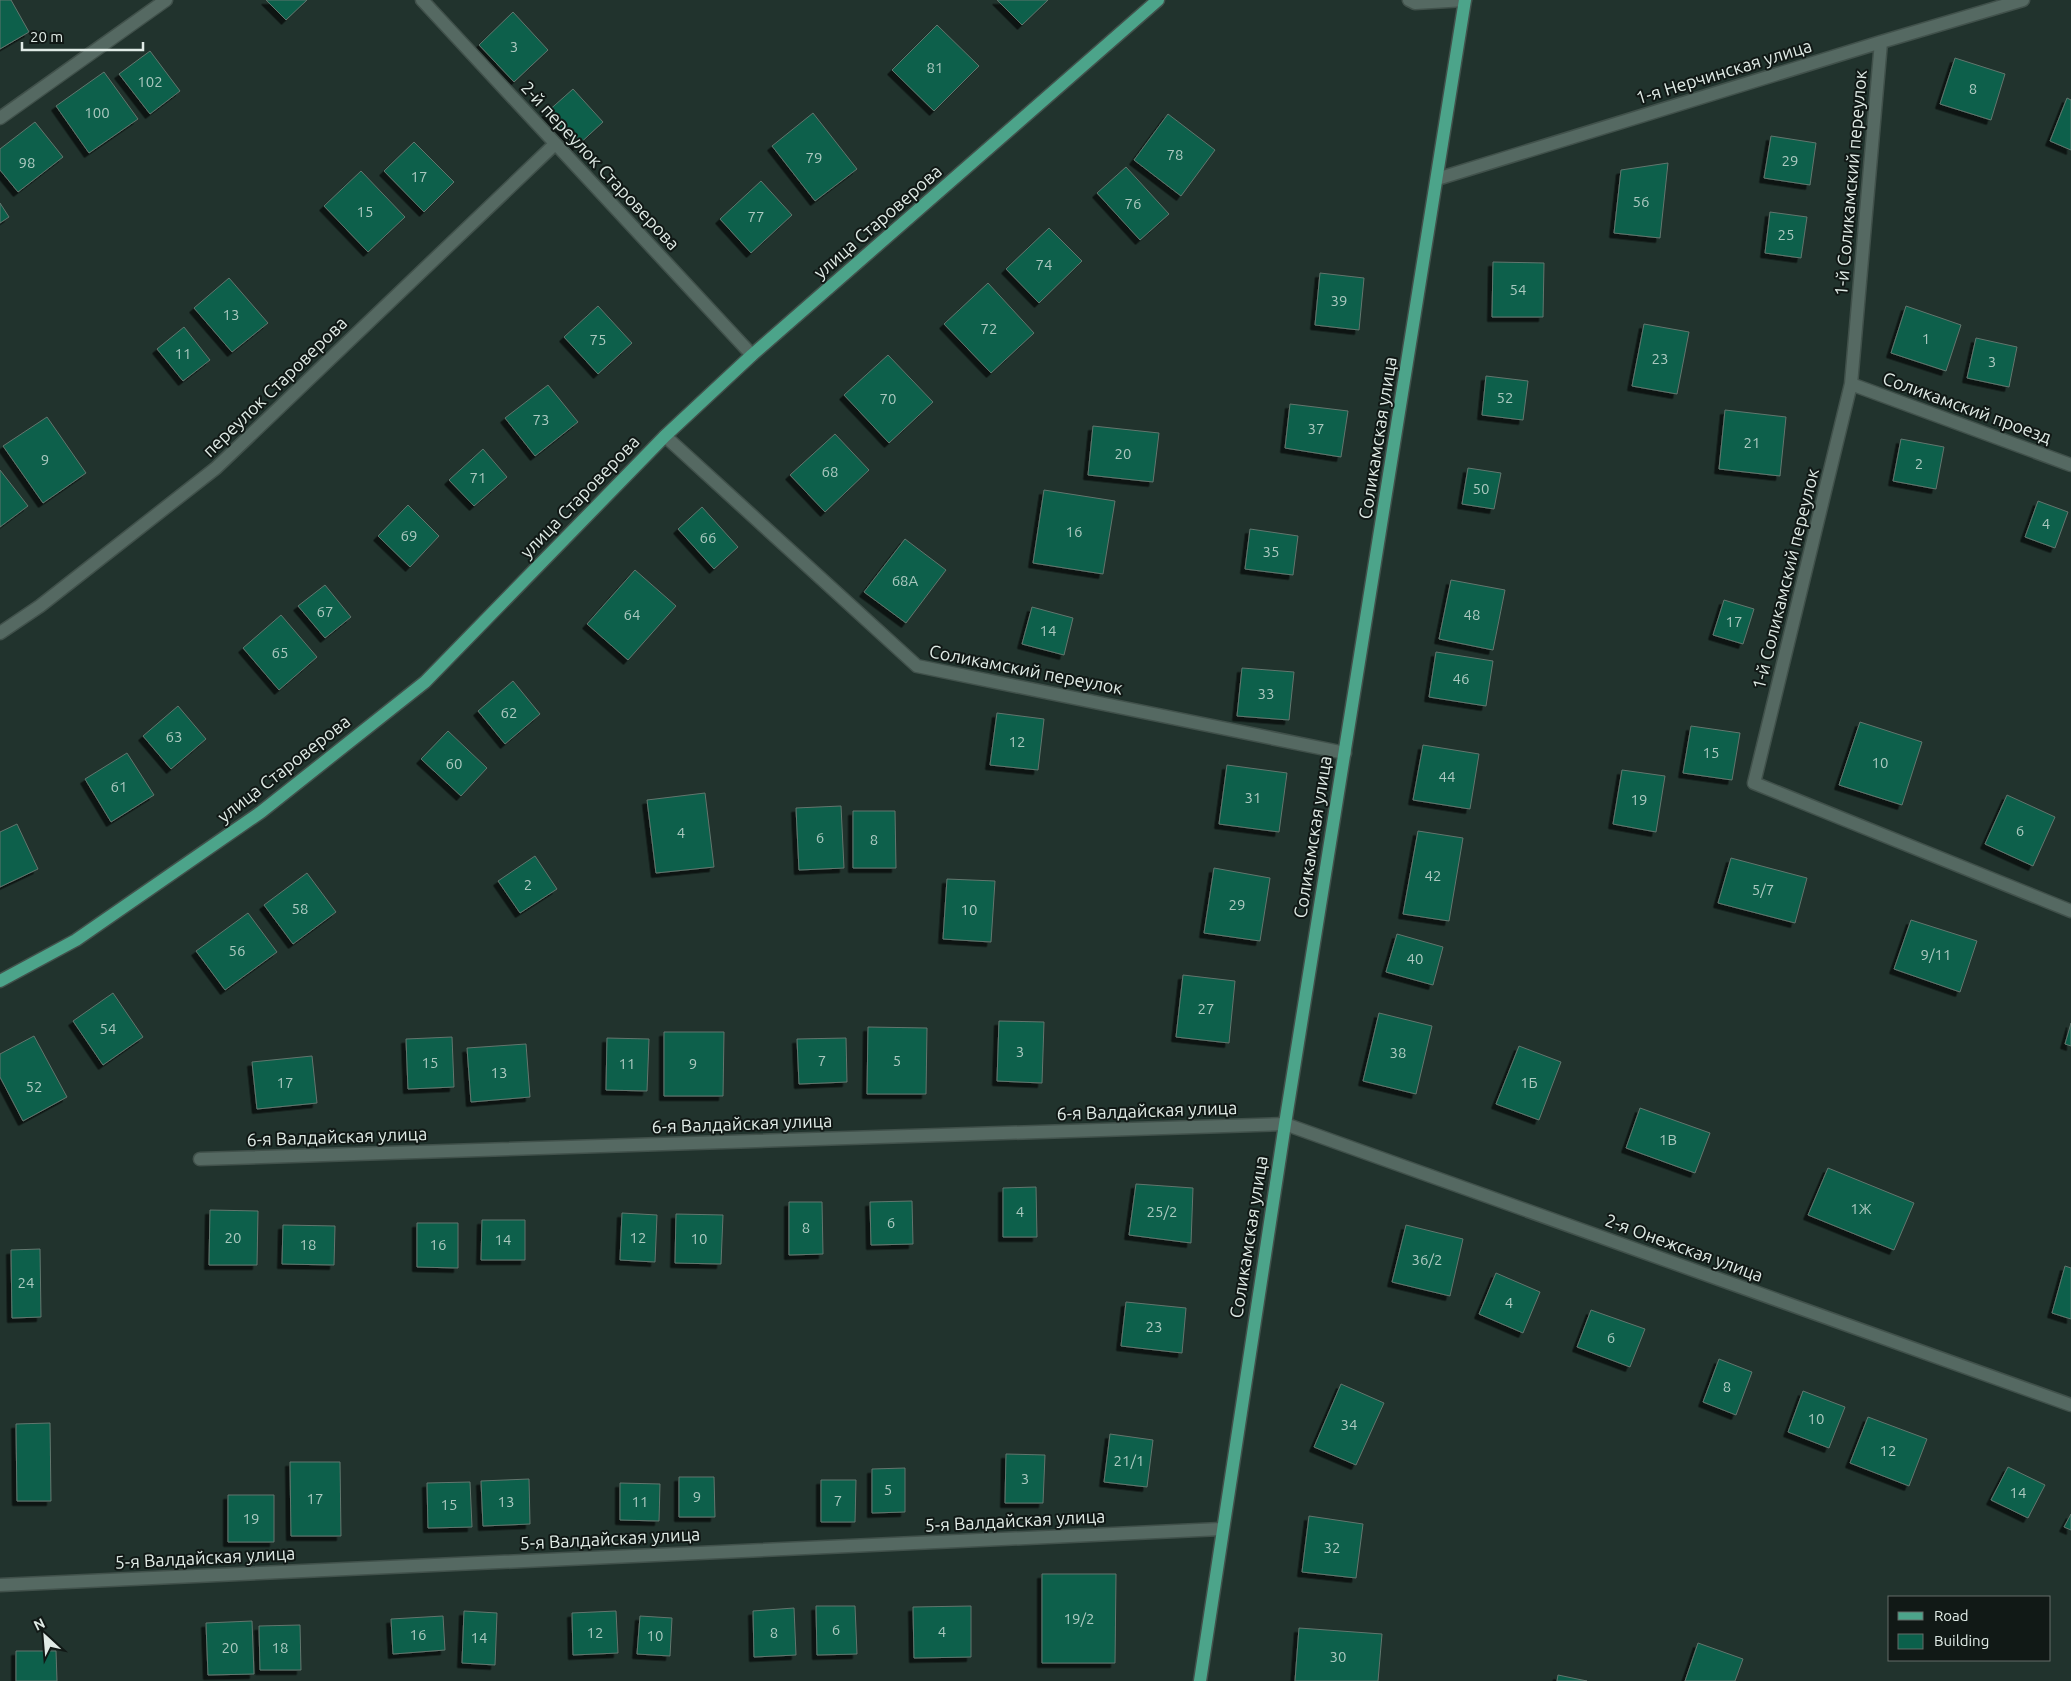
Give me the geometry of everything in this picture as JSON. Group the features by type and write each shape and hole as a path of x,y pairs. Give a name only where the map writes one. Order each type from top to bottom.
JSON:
{"main road":[{"name":"улица Староверова","path":"0,981 76,940 261,812 425,682 665,436 752,355 1158,0"},
{"name":"Соликамская улица","path":"1200,1681 1285,1124 1465,0"}],"street":[{"path":"0,118 166,0"},
{"name":"2-й переулок Староверова","path":"422,0 752,355"},
{"path":"1409,0 1415,3 1465,0"},
{"name":"1-я Нерчинская улица","path":"1436,179 2023,0"},
{"name":"1-й Соликамский переулок","path":"1881,42 1852,384 1754,784 2071,911"},
{"name":"переулок Староверова","path":"0,633 40,606 216,468 554,144"},
{"name":"Соликамский проезд","path":"1852,384 2071,465"},
{"name":"Соликамский переулок","path":"665,436 917,666 1345,753"},
{"name":"6-я Валдайская улица","path":"200,1158 1285,1124"},
{"name":"2-я Онежская улица","path":"1285,1124 2071,1406"},
{"name":"5-я Валдайская улица","path":"0,1585 1222,1529"}],"building":[{"path":"0,0 11,0 29,32 0,49"},
{"path":"266,0 307,0 286,20"},
{"path":"997,0 1048,0 1022,25"},
{"path":"513,12 548,50 514,82 479,45"},
{"path":"937,25 979,66 934,111 892,70"},
{"path":"150,51 180,91 150,114 119,74"},
{"path":"1955,58 2005,74 1991,120 1940,104"},
{"path":"104,72 138,119 89,153 56,106"},
{"path":"573,89 603,122 576,147 546,113"},
{"path":"2067,98 2071,100 2071,150 2050,141"},
{"path":"813,113 857,169 815,201 772,146"},
{"path":"1168,114 1215,150 1181,196 1134,160"},
{"path":"35,122 63,157 18,192 0,170 0,149"},
{"path":"1771,136 1816,143 1810,185 1764,178"},
{"path":"414,142 454,182 424,212 384,171"},
{"path":"1668,163 1660,238 1614,233 1621,170"},
{"path":"1126,167 1169,214 1140,240 1097,193"},
{"path":"361,171 405,217 368,252 324,206"},
{"path":"761,181 792,215 751,253 720,219"},
{"path":"0,203 9,217 0,223"},
{"path":"1770,212 1807,217 1801,258 1765,253"},
{"path":"1049,228 1082,261 1039,303 1006,269"},
{"path":"1493,262 1544,263 1543,317 1492,317"},
{"path":"1320,273 1364,278 1359,330 1315,325"},
{"path":"229,278 268,323 232,352 194,308"},
{"path":"988,283 1034,333 991,373 944,324"},
{"path":"598,306 632,343 598,374 564,337"},
{"path":"1906,306 1961,325 1946,371 1891,353"},
{"path":"1644,324 1689,332 1677,394 1632,386"},
{"path":"184,327 210,360 183,381 157,349"},
{"path":"1976,338 2017,347 2009,387 1967,378"},
{"path":"888,355 933,402 889,443 844,395"},
{"path":"1486,376 1528,381 1523,420 1482,415"},
{"path":"548,385 578,422 535,456 505,418"},
{"path":"1290,404 1348,411 1341,457 1285,448"},
{"path":"1725,410 1786,417 1780,476 1719,469"},
{"path":"47,417 86,473 43,503 3,446"},
{"path":"1093,426 1159,433 1153,482 1088,475"},
{"path":"835,434 869,470 825,512 790,475"},
{"path":"1901,439 1944,447 1936,489 1893,481"},
{"path":"483,449 507,477 474,506 449,480"},
{"path":"1468,468 1501,473 1494,509 1462,504"},
{"path":"0,470 28,506 0,527"},
{"path":"1044,490 1115,501 1103,574 1033,563"},
{"path":"2038,501 2068,512 2055,548 2025,537"},
{"path":"408,505 439,536 410,567 378,536"},
{"path":"702,507 738,547 714,569 678,529"},
{"path":"1250,529 1298,536 1293,575 1245,569"},
{"path":"905,539 946,570 906,623 864,592"},
{"path":"635,570 676,606 628,660 587,624"},
{"path":"1451,580 1505,590 1493,650 1439,639"},
{"path":"325,585 351,617 325,638 298,606"},
{"path":"1724,600 1754,609 1743,644 1713,635"},
{"path":"1032,607 1073,618 1064,655 1022,644"},
{"path":"281,615 317,657 279,690 243,648"},
{"path":"1436,652 1493,661 1486,706 1429,697"},
{"path":"1242,668 1294,672 1289,720 1237,716"},
{"path":"513,681 540,714 505,744 478,711"},
{"path":"178,706 206,739 171,769 143,736"},
{"path":"997,713 1044,719 1038,770 990,765"},
{"path":"1860,722 1922,742 1902,805 1839,785"},
{"path":"1691,726 1740,733 1732,780 1683,773"},
{"path":"448,731 487,768 461,796 421,759"},
{"path":"1423,745 1479,754 1470,809 1413,800"},
{"path":"127,753 154,795 111,822 85,779"},
{"path":"1227,765 1287,773 1279,832 1219,824"},
{"path":"1622,770 1665,776 1656,832 1613,824"},
{"path":"705,793 714,867 656,873 647,800"},
{"path":"2007,795 2055,817 2033,866 1985,844"},
{"path":"841,806 844,868 799,870 796,808"},
{"path":"853,811 895,811 896,868 853,868"},
{"path":"17,824 38,869 0,887 0,832"},
{"path":"1418,831 1463,838 1449,921 1403,914"},
{"path":"535,856 557,889 520,913 498,881"},
{"path":"1731,858 1807,878 1795,923 1718,903"},
{"path":"1214,868 1270,878 1260,941 1204,933"},
{"path":"307,873 336,912 293,944 264,905"},
{"path":"947,879 995,881 991,942 943,939"},
{"path":"248,913 277,952 225,990 196,951"},
{"path":"1911,920 1977,941 1960,992 1894,969"},
{"path":"1397,934 1443,947 1433,985 1386,972"},
{"path":"1183,975 1235,981 1229,1043 1176,1037"},
{"path":"113,993 143,1037 103,1065 73,1021"},
{"path":"1379,1013 1432,1026 1416,1094 1363,1081"},
{"path":"999,1021 1044,1022 1042,1083 997,1081"},
{"path":"2071,1023 2071,1046 2065,1044"},
{"path":"868,1027 927,1028 926,1094 867,1094"},
{"path":"664,1032 724,1032 723,1096 664,1096"},
{"path":"34,1036 67,1097 23,1121 0,1077 0,1054"},
{"path":"452,1037 454,1087 408,1089 406,1039"},
{"path":"607,1038 649,1039 647,1091 606,1090"},
{"path":"846,1038 847,1082 799,1084 797,1039"},
{"path":"526,1044 530,1097 471,1102 467,1048"},
{"path":"1519,1046 1561,1062 1539,1120 1496,1104"},
{"path":"312,1056 317,1103 257,1109 252,1062"},
{"path":"1640,1108 1710,1133 1695,1173 1626,1148"},
{"path":"1828,1168 1914,1203 1894,1250 1808,1215"},
{"path":"1136,1184 1193,1188 1191,1243 1129,1235"},
{"path":"1036,1187 1037,1237 1003,1237 1003,1188"},
{"path":"912,1201 913,1244 871,1245 870,1202"},
{"path":"789,1202 822,1202 823,1254 789,1255"},
{"path":"210,1210 258,1211 257,1265 209,1265"},
{"path":"622,1213 657,1215 655,1262 620,1260"},
{"path":"676,1214 723,1215 721,1264 675,1263"},
{"path":"482,1220 525,1220 525,1260 481,1260"},
{"path":"417,1223 458,1223 458,1268 417,1267"},
{"path":"283,1225 335,1226 334,1265 282,1264"},
{"path":"1406,1225 1463,1239 1450,1296 1392,1282"},
{"path":"40,1249 41,1317 12,1318 11,1250"},
{"path":"2065,1266 2071,1268 2071,1319 2052,1313"},
{"path":"1496,1273 1540,1292 1523,1333 1479,1314"},
{"path":"1126,1302 1186,1308 1182,1353 1121,1346"},
{"path":"1591,1310 1645,1329 1630,1367 1577,1347"},
{"path":"1719,1359 1752,1372 1736,1415 1703,1402"},
{"path":"1341,1384 1384,1403 1356,1465 1314,1447"},
{"path":"1803,1391 1845,1407 1829,1448 1788,1432"},
{"path":"1868,1417 1927,1439 1909,1486 1850,1463"},
{"path":"50,1423 51,1501 17,1501 16,1424"},
{"path":"1110,1434 1153,1440 1147,1487 1104,1482"},
{"path":"1006,1454 1045,1455 1043,1503 1005,1503"},
{"path":"290,1462 340,1462 341,1536 291,1536"},
{"path":"2008,1467 2045,1485 2028,1518 1991,1500"},
{"path":"905,1468 905,1512 872,1513 872,1469"},
{"path":"679,1477 714,1477 715,1517 679,1517"},
{"path":"529,1479 530,1524 483,1526 481,1481"},
{"path":"821,1480 856,1480 855,1522 821,1522"},
{"path":"470,1482 472,1527 428,1528 427,1483"},
{"path":"620,1483 660,1484 659,1521 620,1520"},
{"path":"228,1495 274,1495 274,1542 228,1542"},
{"path":"2071,1514 2071,1530 2064,1527"},
{"path":"1309,1516 1363,1524 1356,1578 1302,1572"},
{"path":"1042,1574 1116,1574 1115,1663 1042,1663"},
{"path":"816,1606 855,1606 857,1654 817,1655"},
{"path":"971,1606 971,1657 914,1658 913,1607"},
{"path":"794,1608 796,1655 754,1657 753,1611"},
{"path":"464,1611 497,1613 495,1665 462,1663"},
{"path":"616,1611 618,1653 573,1655 572,1613"},
{"path":"443,1616 445,1650 393,1654 391,1619"},
{"path":"640,1616 672,1618 670,1656 637,1654"},
{"path":"252,1621 254,1674 208,1675 206,1623"},
{"path":"300,1625 301,1670 260,1670 259,1626"},
{"path":"1299,1628 1382,1634 1378,1681 1295,1681"},
{"path":"1698,1643 1743,1659 1735,1681 1685,1681"},
{"path":"16,1651 56,1651 57,1681 16,1681"},
{"path":"1558,1675 1587,1681 1557,1681"}]}
